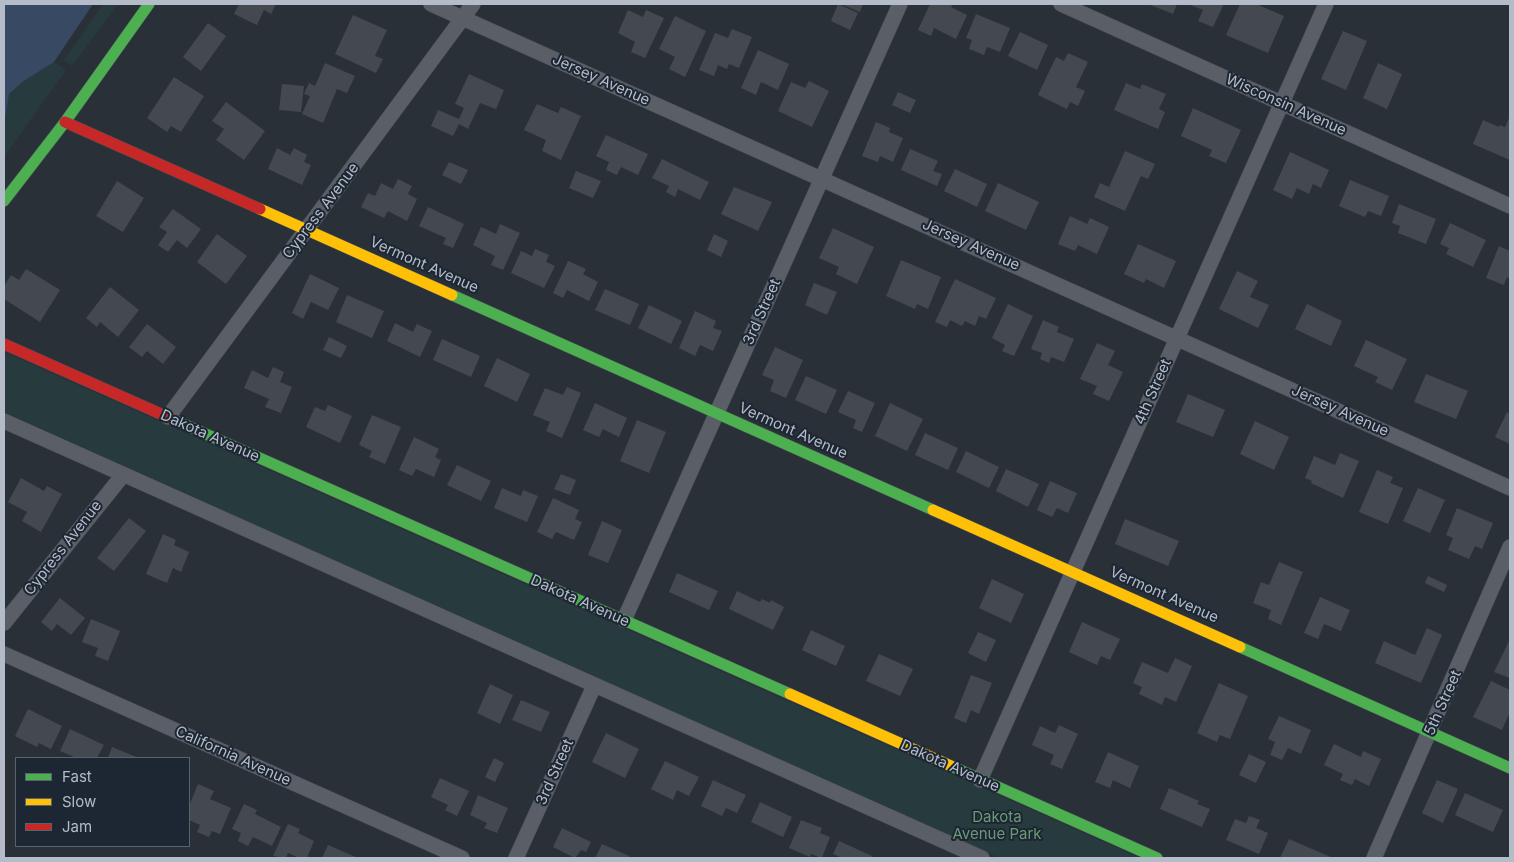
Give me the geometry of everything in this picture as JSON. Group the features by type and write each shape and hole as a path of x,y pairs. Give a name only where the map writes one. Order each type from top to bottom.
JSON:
{"street":[{"path":"4,201 149,4"},
{"name":"Jersey Avenue","path":"431,4 1510,488"},
{"name":"Cypress Avenue","path":"168,417 473,4"},
{"name":"3rd Street","path":"624,620 900,4"},
{"name":"Wisconsin Avenue","path":"1061,4 1510,206"},
{"name":"4th Street","path":"980,780 1326,4"},
{"name":"Vermont Avenue","path":"64,122 1510,768"},
{"name":"Dakota Avenue","path":"4,344 1157,858"},
{"path":"4,421 594,686 950,852 982,858"},
{"name":"Cypress Avenue","path":"4,623 123,474"},
{"name":"5th Street","path":"1374,858 1510,547"},
{"name":"California Avenue","path":"4,654 462,858"},
{"name":"3rd Street","path":"516,858 594,686"}],"green space":[{"path":"103,4 118,4 72,66 64,60"},
{"path":"54,62 66,70 4,157 4,116 9,94 17,84"},
{"name":"Dakota Avenue Park","path":"4,352 1140,858 1000,858 4,412"}],"water":[{"path":"6,4 93,4 54,62 22,82 9,94 4,124 4,7"}],"building":[{"path":"239,4 276,4 271,14 264,10 257,25 234,14"},
{"path":"838,4 858,13 850,30 831,21"},
{"path":"841,4 863,4 860,12"},
{"path":"930,4 953,4 951,7 967,15 956,39 934,28 931,36 918,30"},
{"path":"1148,4 1177,4 1173,14"},
{"path":"1188,4 1224,4 1213,27 1198,21 1203,10"},
{"path":"1240,4 1256,4 1284,16 1268,53 1226,35"},
{"path":"628,10 643,17 646,10 664,18 645,58 631,52 635,42 618,33"},
{"path":"976,14 1010,28 1000,52 987,47 984,55 969,49 972,40 966,38"},
{"path":"353,15 387,30 375,56 383,59 376,73 335,54"},
{"path":"675,16 706,31 685,77 669,69 675,57 659,49"},
{"path":"208,23 226,36 201,71 183,57"},
{"path":"732,29 752,37 739,68 729,64 727,69 718,65 714,76 699,70 715,33 728,38"},
{"path":"1343,31 1367,41 1346,90 1321,79"},
{"path":"1020,32 1048,45 1037,70 1008,56"},
{"path":"758,50 789,64 778,90 761,82 756,95 741,88"},
{"path":"1068,53 1088,62 1076,87 1085,91 1078,106 1070,102 1067,109 1038,95 1056,57 1064,61"},
{"path":"325,63 355,76 347,93 337,89 323,123 302,114 310,96 304,94 309,83 315,86"},
{"path":"1378,63 1402,74 1387,109 1363,98"},
{"path":"469,74 504,90 496,109 480,103 468,129 459,124 453,136 431,126 438,110 459,119 464,108 455,104"},
{"path":"174,77 204,96 181,132 171,126 167,132 147,118"},
{"path":"809,81 829,91 812,127 778,111 791,82 805,88"},
{"path":"1126,83 1140,89 1142,84 1166,94 1159,109 1165,112 1158,129 1114,110"},
{"path":"282,84 304,86 301,112 279,110"},
{"path":"898,92 916,100 910,113 892,105"},
{"path":"226,102 265,131 244,160 216,140 224,129 212,121"},
{"path":"537,104 558,113 561,107 581,116 561,160 542,151 546,140 524,130"},
{"path":"1193,108 1241,130 1226,163 1209,156 1212,150 1181,136"},
{"path":"1510,116 1510,160 1473,144 1483,120 1499,127 1500,125 1505,127"},
{"path":"876,122 890,128 889,132 903,138 893,162 880,156 878,162 862,156"},
{"path":"606,135 648,154 638,175 621,167 617,175 606,170 609,162 596,156"},
{"path":"277,148 290,155 294,148 307,155 304,162 311,165 302,185 268,169"},
{"path":"910,149 938,161 933,171 942,174 937,186 901,170"},
{"path":"1125,151 1155,164 1148,179 1141,176 1125,211 1094,197 1100,183 1109,187"},
{"path":"1290,152 1329,170 1321,188 1313,184 1309,194 1297,188 1292,199 1273,190"},
{"path":"662,159 709,182 700,200 678,189 675,197 666,192 669,186 652,178"},
{"path":"449,162 468,170 461,184 442,175"},
{"path":"955,169 987,184 977,207 944,191"},
{"path":"576,171 601,181 593,198 569,188"},
{"path":"398,179 412,186 408,194 417,199 407,221 388,211 384,218 361,207 368,193 375,196 381,183 393,189"},
{"path":"1350,180 1389,196 1381,216 1368,211 1365,217 1339,206"},
{"path":"117,181 144,198 123,232 96,216"},
{"path":"998,183 1039,202 1026,230 985,211"},
{"path":"734,187 772,202 758,231 721,214"},
{"path":"1399,204 1436,219 1426,244 1398,233 1400,226 1392,223"},
{"path":"428,207 464,224 453,248 443,244 446,238 419,226"},
{"path":"173,209 201,229 187,248 177,240 168,252 158,245 167,232 159,227"},
{"path":"1070,216 1087,224 1090,218 1109,227 1097,254 1078,245 1075,251 1058,244"},
{"path":"1450,223 1486,240 1473,267 1446,254 1449,248 1440,244"},
{"path":"500,224 520,233 503,270 491,265 495,256 473,245 481,227 496,234"},
{"path":"833,228 874,247 857,284 836,274 839,267 819,258"},
{"path":"217,234 247,256 226,284 197,262"},
{"path":"714,234 728,241 721,257 707,250"},
{"path":"1138,244 1176,261 1164,288 1146,279 1144,283 1124,274"},
{"path":"1499,246 1510,251 1510,279 1507,277 1504,285 1486,278"},
{"path":"535,249 549,255 546,262 555,266 544,288 511,273 521,251 532,256"},
{"path":"901,260 941,277 928,309 917,304 915,309 886,296"},
{"path":"568,261 586,269 583,274 598,282 589,301 567,290 563,298 553,293"},
{"path":"26,269 60,290 40,322 4,299 4,286 11,275 19,280"},
{"path":"1237,271 1258,281 1250,297 1269,305 1258,328 1219,309"},
{"path":"310,274 339,288 328,310 311,302 303,319 292,313"},
{"path":"955,279 996,298 986,319 979,316 975,326 965,321 962,326 950,320 947,327 935,322"},
{"path":"814,283 837,292 827,315 805,305"},
{"path":"110,287 139,310 118,337 100,322 97,327 86,318"},
{"path":"605,289 639,304 630,325 595,310"},
{"path":"347,295 384,311 372,338 336,322"},
{"path":"1008,304 1033,316 1014,356 1002,351 1005,345 992,338"},
{"path":"1307,304 1342,321 1331,346 1295,329"},
{"path":"649,305 682,321 671,344 638,328"},
{"path":"695,311 716,321 713,328 722,331 713,351 700,345 695,356 679,348"},
{"path":"1043,320 1059,327 1057,332 1074,339 1064,362 1051,357 1049,363 1040,359 1042,353 1031,349"},
{"path":"395,323 413,332 417,324 432,331 420,357 387,341"},
{"path":"147,324 176,347 163,364 147,351 142,357 129,347"},
{"path":"329,337 347,346 341,358 323,350"},
{"path":"442,339 480,356 471,377 433,360"},
{"path":"1366,340 1407,359 1392,390 1375,382 1378,377 1354,366"},
{"path":"1097,343 1115,351 1108,365 1123,372 1109,401 1093,394 1097,386 1080,379"},
{"path":"775,347 803,360 786,398 770,391 774,380 762,375"},
{"path":"497,358 530,374 517,402 484,386"},
{"path":"273,367 284,372 280,382 292,387 281,413 265,407 269,399 244,388 252,370 268,378"},
{"path":"1426,374 1468,391 1456,419 1414,402"},
{"path":"806,376 837,390 826,414 795,400"},
{"path":"567,387 581,393 562,438 546,431 550,422 533,415 545,388 563,395"},
{"path":"848,391 875,403 862,432 853,428 856,420 838,412"},
{"path":"1188,394 1225,410 1213,437 1176,422"},
{"path":"595,403 627,418 619,437 603,429 599,437 583,430"},
{"path":"890,403 923,419 907,451 875,436"},
{"path":"328,405 352,416 340,443 306,427 315,407 325,411"},
{"path":"1507,412 1510,414 1510,444 1495,437"},
{"path":"372,415 401,427 385,464 369,457 372,451 359,445"},
{"path":"637,420 666,432 649,473 620,461"},
{"path":"1255,421 1289,437 1274,470 1240,454"},
{"path":"925,433 958,448 948,470 915,455"},
{"path":"414,437 439,449 435,457 441,460 434,477 416,469 412,476 399,470"},
{"path":"966,451 999,467 989,488 956,472"},
{"path":"1340,453 1359,461 1343,498 1311,483 1312,481 1305,478 1314,456 1335,465"},
{"path":"457,465 491,481 481,501 447,485"},
{"path":"1006,469 1039,484 1028,507 996,491"},
{"path":"1377,470 1393,477 1390,483 1403,488 1388,524 1359,512"},
{"path":"561,474 576,480 570,495 554,489"},
{"path":"21,478 44,491 47,486 62,494 41,532 22,521 27,512 8,502"},
{"path":"1050,481 1077,493 1068,513 1057,508 1052,517 1037,510"},
{"path":"502,488 521,496 523,490 538,496 527,522 494,508"},
{"path":"1418,488 1445,500 1430,533 1403,521"},
{"path":"553,498 579,510 575,519 582,522 574,540 556,532 552,539 537,532"},
{"path":"1457,508 1493,523 1482,549 1475,546 1469,559 1448,550 1453,538 1446,535"},
{"path":"129,518 146,531 114,571 97,558"},
{"path":"1125,519 1179,541 1168,566 1115,544"},
{"path":"602,521 622,530 608,563 588,555"},
{"path":"163,534 176,540 174,545 189,552 181,572 173,568 167,583 146,574"},
{"path":"1279,562 1303,572 1281,625 1268,619 1271,610 1253,603 1261,582 1269,585"},
{"path":"677,573 718,591 709,610 669,592"},
{"path":"1428,576 1447,585 1444,592 1425,583"},
{"path":"992,579 1024,594 1011,623 979,608"},
{"path":"737,591 760,602 762,599 770,603 771,600 784,607 773,630 729,609"},
{"path":"1320,597 1350,610 1341,631 1324,624 1318,639 1304,633"},
{"path":"60,598 85,618 71,635 57,624 52,631 41,622"},
{"path":"91,619 120,631 108,661 95,656 98,648 82,642"},
{"path":"1082,622 1120,639 1110,660 1101,656 1097,665 1069,652"},
{"path":"1427,628 1442,635 1421,683 1375,663 1384,641 1415,655"},
{"path":"811,630 845,646 836,666 802,650"},
{"path":"978,632 996,640 986,662 968,653"},
{"path":"1510,639 1510,678 1494,672"},
{"path":"879,654 913,669 900,696 866,681"},
{"path":"1175,658 1192,666 1176,702 1165,697 1162,705 1139,694 1142,687 1133,683 1142,662 1168,673"},
{"path":"971,675 992,683 979,714 971,710 966,723 954,718"},
{"path":"1491,681 1510,690 1510,712 1502,730 1473,717"},
{"path":"1219,683 1248,696 1230,739 1220,735 1217,742 1197,733"},
{"path":"490,684 513,695 500,724 477,713"},
{"path":"521,700 550,712 541,732 512,720"},
{"path":"28,709 62,726 51,749 39,743 37,747 15,736"},
{"path":"1279,716 1311,730 1301,754 1288,748 1282,760 1270,755 1275,742 1268,739"},
{"path":"1059,725 1078,734 1062,769 1050,764 1054,755 1032,745 1040,726 1055,733"},
{"path":"70,729 104,745 98,757 74,757 60,751"},
{"path":"606,733 639,749 625,778 592,762"},
{"path":"1334,744 1361,757 1363,751 1381,759 1369,786 1355,779 1352,785 1340,780 1343,774 1324,765"},
{"path":"112,747 137,757 108,757"},
{"path":"1108,752 1139,766 1130,788 1113,780 1110,788 1095,782"},
{"path":"1249,754 1266,762 1256,783 1239,775"},
{"path":"494,758 504,763 495,782 485,777"},
{"path":"665,761 699,777 689,796 677,790 673,800 651,789"},
{"path":"440,778 469,791 457,816 445,810 448,805 431,797"},
{"path":"713,780 746,795 737,813 726,808 722,816 701,806"},
{"path":"1437,780 1458,789 1443,823 1422,813"},
{"path":"198,784 214,791 210,799 231,808 220,834 212,831 209,837 197,832 200,825 190,820 190,804"},
{"path":"1169,788 1199,801 1197,804 1210,809 1202,827 1160,809"},
{"path":"1465,793 1503,810 1493,832 1455,815"},
{"path":"478,795 508,808 497,833 484,828 487,823 470,815"},
{"path":"760,802 792,817 783,837 751,822"},
{"path":"244,804 257,810 255,814 281,827 272,846 253,837 248,846 238,841 241,833 232,829"},
{"path":"1249,816 1260,820 1256,828 1268,833 1259,854 1226,840 1235,819 1246,823"},
{"path":"801,820 822,828 820,833 830,837 822,858 811,854 810,857 789,848"},
{"path":"288,824 300,829 298,833 314,841 307,858 299,858 288,853 286,858 273,856"},
{"path":"562,828 591,842 586,852 581,850 575,858 553,847"},
{"path":"1289,839 1333,858 1280,858"},
{"path":"839,841 872,856 871,858 842,858 833,854"},
{"path":"602,844 629,856 628,858 595,858"},
{"path":"328,845 358,858 322,858"}],"traffic: fast":[{"path":"4,201 65,122 149,4"},
{"path":"452,295 933,510"},
{"path":"172,419 790,694"},
{"path":"1240,647 1510,768"},
{"path":"951,766 1157,858"}],"traffic: slow":[{"path":"260,209 452,295"},
{"path":"933,510 1240,647"},
{"path":"790,694 951,766"}],"traffic: jam":[{"path":"65,122 260,209"},
{"path":"4,344 172,419"}]}
